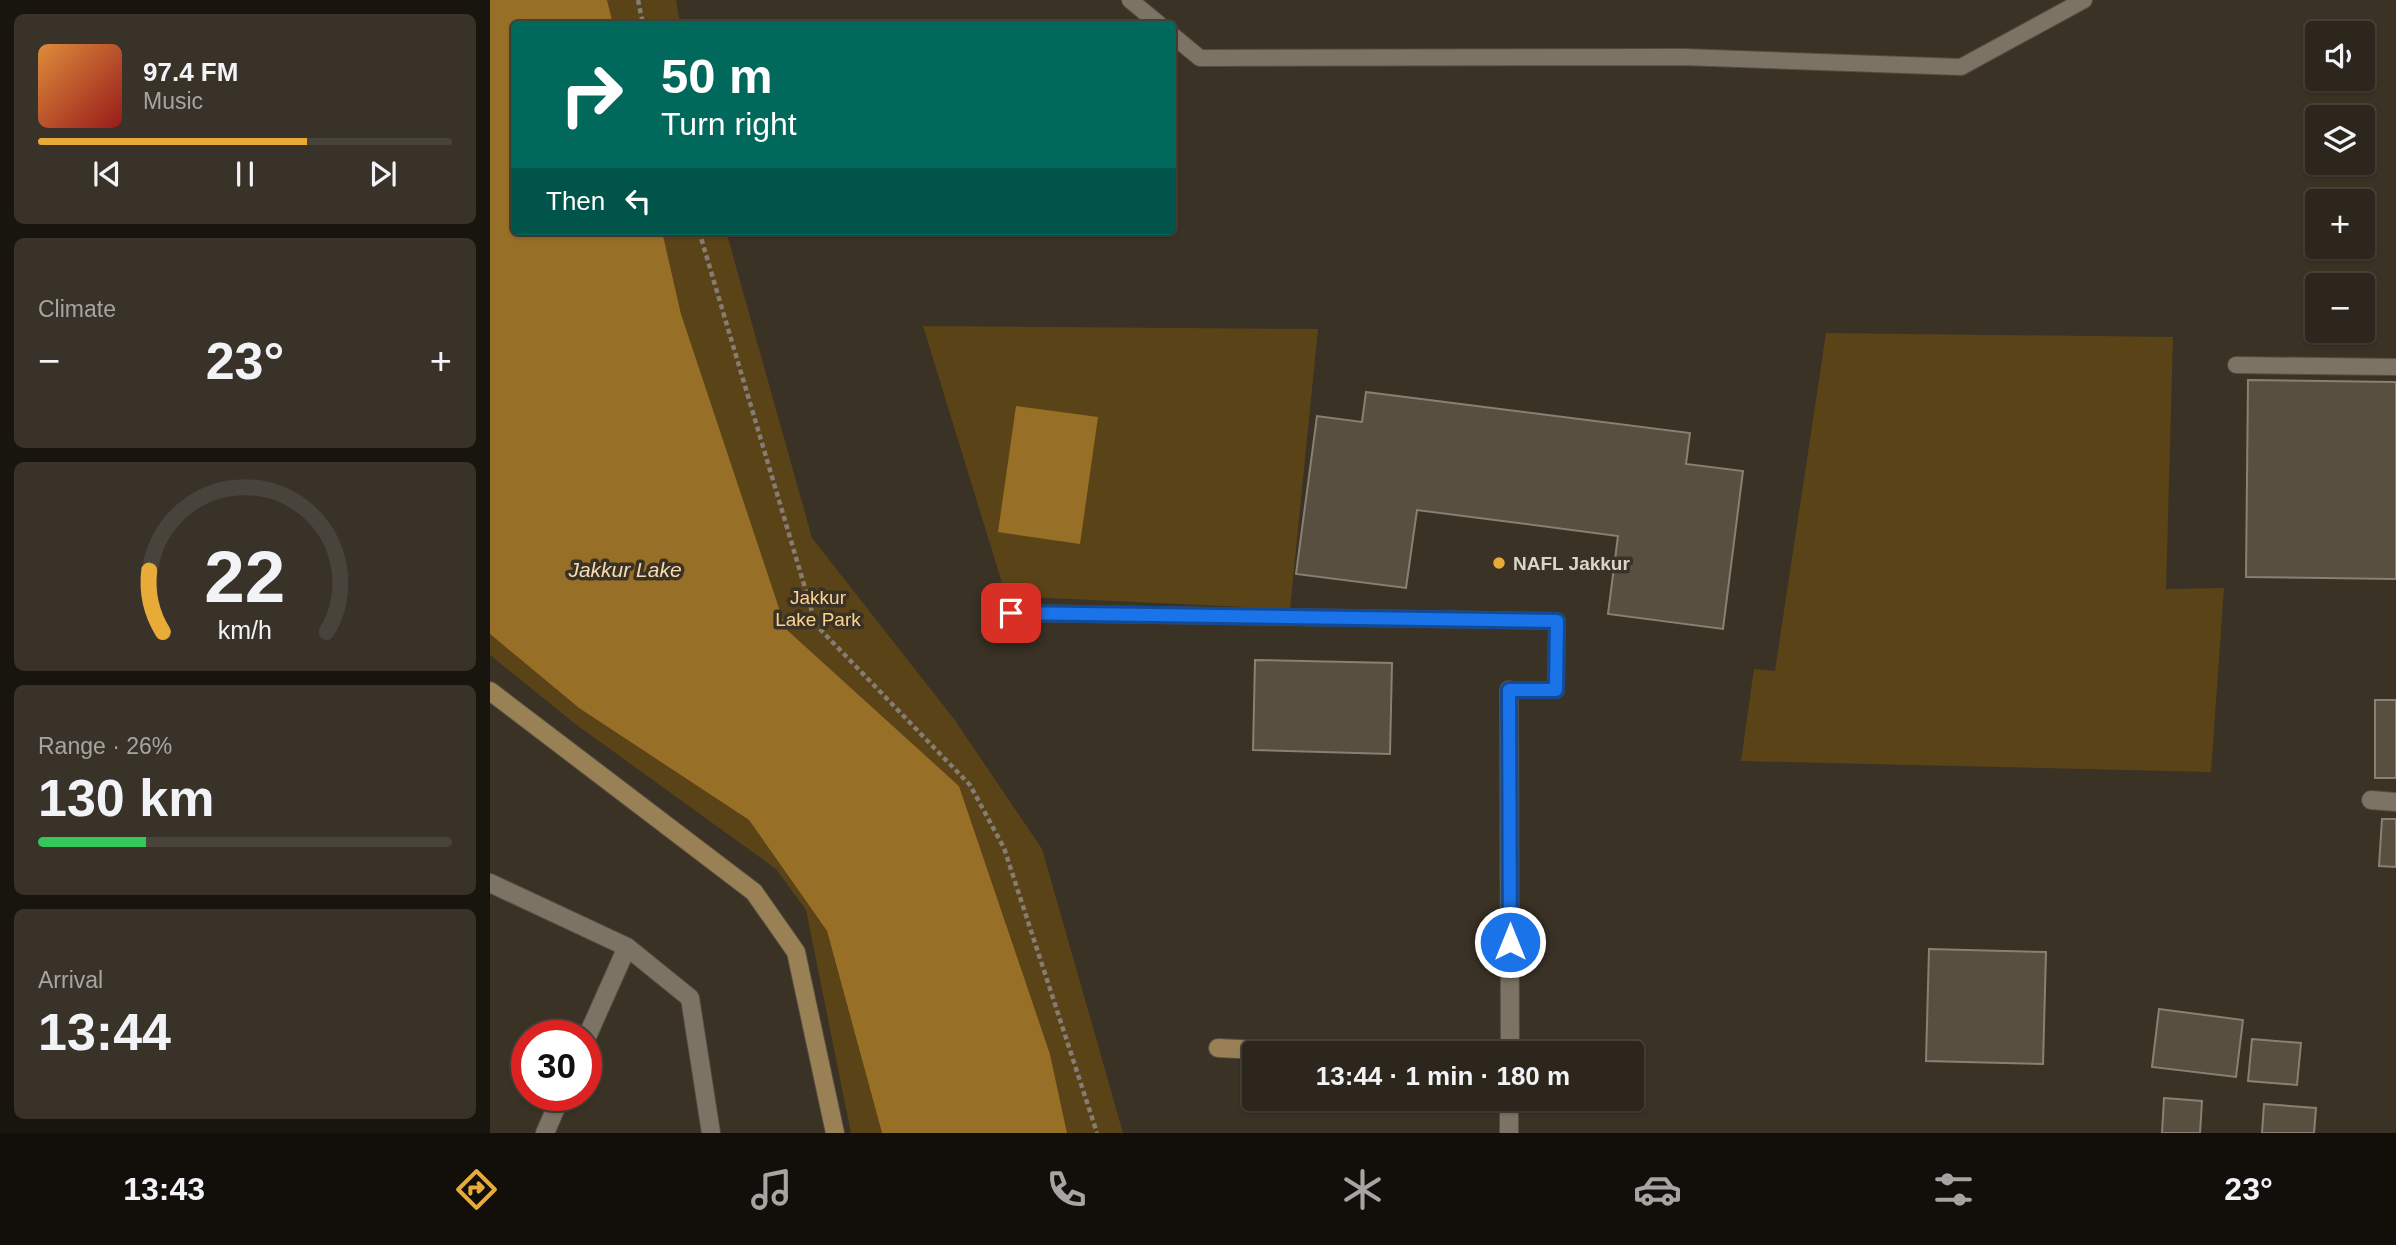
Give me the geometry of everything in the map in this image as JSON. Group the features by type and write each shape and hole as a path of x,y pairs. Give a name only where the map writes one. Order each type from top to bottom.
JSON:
{"street":[{"path":"1509,690 1510,1041"},
{"path":"490,691 754,892 796,952 835,1133"},
{"path":"2371,800 2396,802"},
{"path":"490,883 627,947 690,998 711,1133"},
{"path":"595,1020 627,947"},
{"path":"1219,1048 1242,1049"},
{"path":"545,1133 555,1111"},
{"path":"1509,1111 1509,1133"}],"lane":[{"path":"1130,0 1156,21"},
{"path":"1176,38 1200,58 1684,57 1961,67 2084,0"},
{"path":"2236,365 2396,367"},
{"path":"1011,613 1557,621 1556,690 1509,690"}],"path":[{"path":"638,0 642,21"},
{"path":"700,235 816,625 970,785 1004,848 1097,1133"}],"green space":[{"path":"607,0 676,0 680,21 612,21"},
{"name":"Jakkur Lake Park","path":"663,235 727,235 812,538 954,719 1042,849 1123,1133 1067,1133 1050,1054 959,786 786,629 681,314"},
{"path":"923,326 1318,329 1290,609 1006,596"},
{"path":"1826,333 2173,337 2166,589 2224,588 2211,772 1741,761 1754,669 1775,671"},
{"path":"490,634 579,708 749,820 827,931 882,1133 851,1133 806,910 776,869 574,723 490,655"}],"water":[{"name":"Jakkur Lake","path":"490,0 607,0 612,21 511,21 511,235 663,235 681,314 786,629 959,786 1050,1054 1067,1133 882,1133 827,931 749,820 579,708 490,634"},
{"path":"1016,406 1098,417 1080,544 998,532"}],"building":[{"path":"2248,380 2396,382 2396,579 2246,577"},
{"path":"1366,392 1690,433 1686,464 1743,471 1723,629 1608,614 1618,536 1417,510 1406,588 1296,574 1317,416 1362,422"},
{"path":"1255,660 1392,663 1390,754 1253,750"},
{"path":"2375,700 2396,700 2396,778 2375,778"},
{"path":"2382,819 2396,819 2396,867 2379,866"},
{"path":"1929,949 2046,952 2043,1064 1926,1061"},
{"path":"2159,1009 2243,1020 2236,1077 2152,1067"},
{"path":"2252,1039 2301,1043 2297,1085 2248,1081"},
{"path":"2164,1098 2202,1101 2200,1133 2162,1133"},
{"path":"2264,1104 2316,1108 2314,1133 2262,1133"}],"place":[{"name":"NAFL Jakkur","path":"1499,563"}],"route":[{"path":"1011,613 1557,621 1556,690 1509,690 1510,942"}]}
